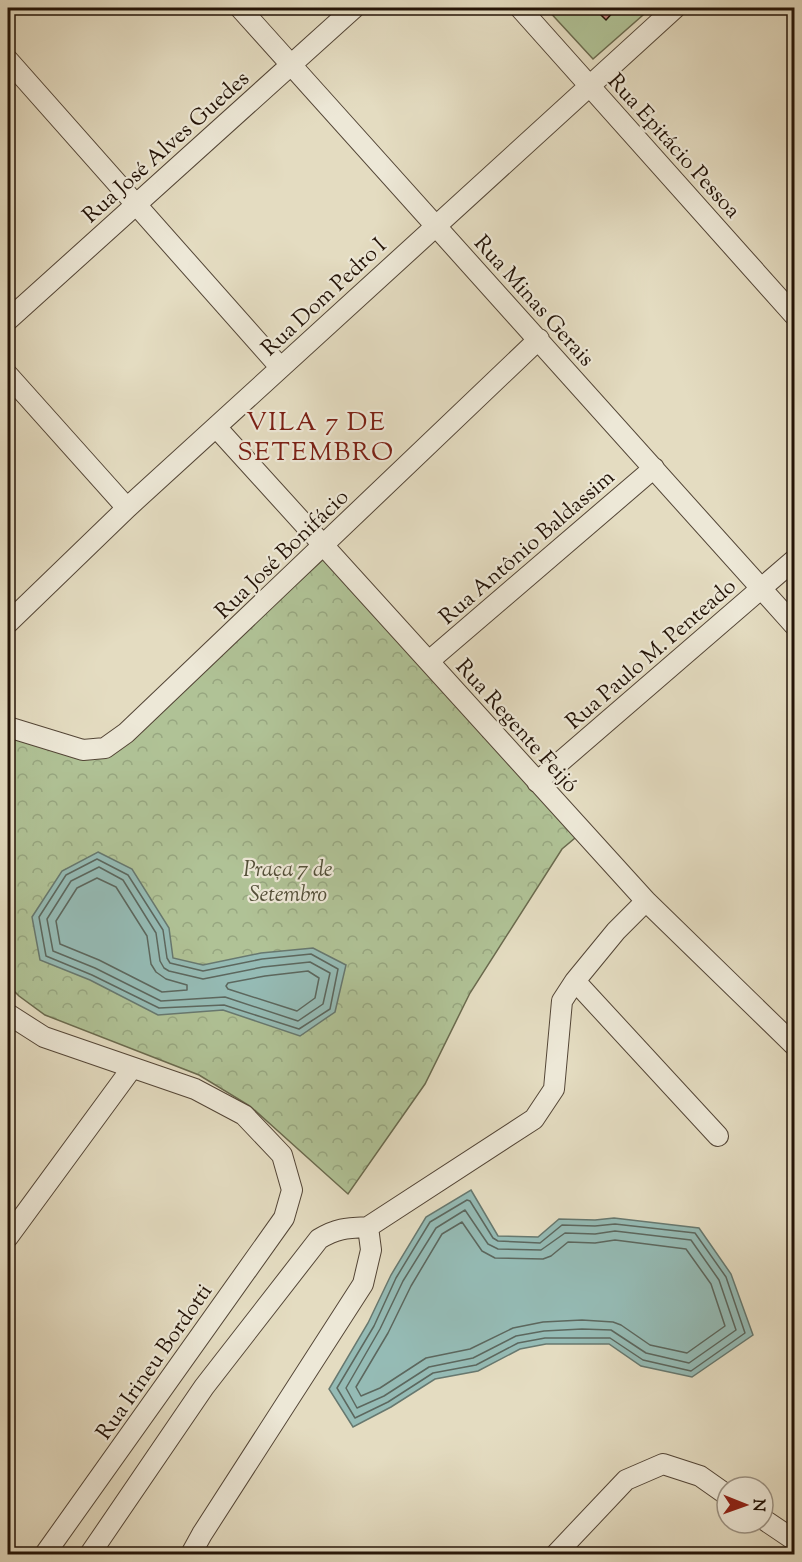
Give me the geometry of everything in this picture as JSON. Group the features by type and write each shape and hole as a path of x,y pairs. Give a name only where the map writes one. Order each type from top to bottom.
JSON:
{"street":[{"name":"Rua Minas Gerais","path":"240,8 795,625"},
{"name":"Rua José Alves Guedes","path":"8,320 354,8"},
{"name":"Rua Epitácio Pessoa","path":"520,8 795,315"},
{"name":"Rua Dom Pedro I","path":"8,623 127,508 589,84 675,8"},
{"path":"8,60 280,368"},
{"name":"Rua José Bonifácio","path":"8,727 83,750 105,748 126,733 539,339"},
{"path":"8,375 127,508"},
{"name":"Rua Regente Feijó","path":"216,427 646,901 795,1045"},
{"name":"Rua Antônio Baldassim","path":"429,661 654,468"},
{"name":"Rua Paulo M. Penteado","path":"537,782 795,560"},
{"path":"90,1554 204,1387 319,1239 333,1231 345,1228 368,1227 534,1119 554,1089 562,1001 575,981 616,931 646,901"},
{"path":"575,981 718,1136"},
{"path":"8,1014 44,1037 132,1068 8,1237"},
{"name":"Rua Irineu Bordotti","path":"45,1554 284,1218 292,1190 282,1155 244,1115 195,1089 132,1068"},
{"path":"191,1554 363,1284 371,1250 368,1227"},
{"path":"556,1554 626,1480 663,1464 700,1476 715,1487"},
{"path":"775,1527 795,1540"}],"green space":[{"path":"546,8 651,8 593,59"},
{"name":"Praça 7 de Setembro","path":"327,556 581,833 562,849 470,993 425,1084 348,1194 250,1106 199,1075 45,1015 8,985 8,734 70,754 128,738"}],"water":[{"path":"98,852 132,869 169,928 173,958 203,965 261,953 313,948 346,965 335,1012 300,1036 223,1010 158,1015 90,980 40,960 32,917 62,871"},
{"path":"471,1190 498,1236 538,1237 559,1219 614,1218 699,1228 731,1274 753,1335 692,1377 641,1366 609,1344 546,1344 520,1349 478,1371 435,1379 391,1407 353,1427 329,1389 368,1323 391,1275 426,1217"}],"district":[{"name":"VILA 7 DE SETEMBRO","path":"316,436"}]}
